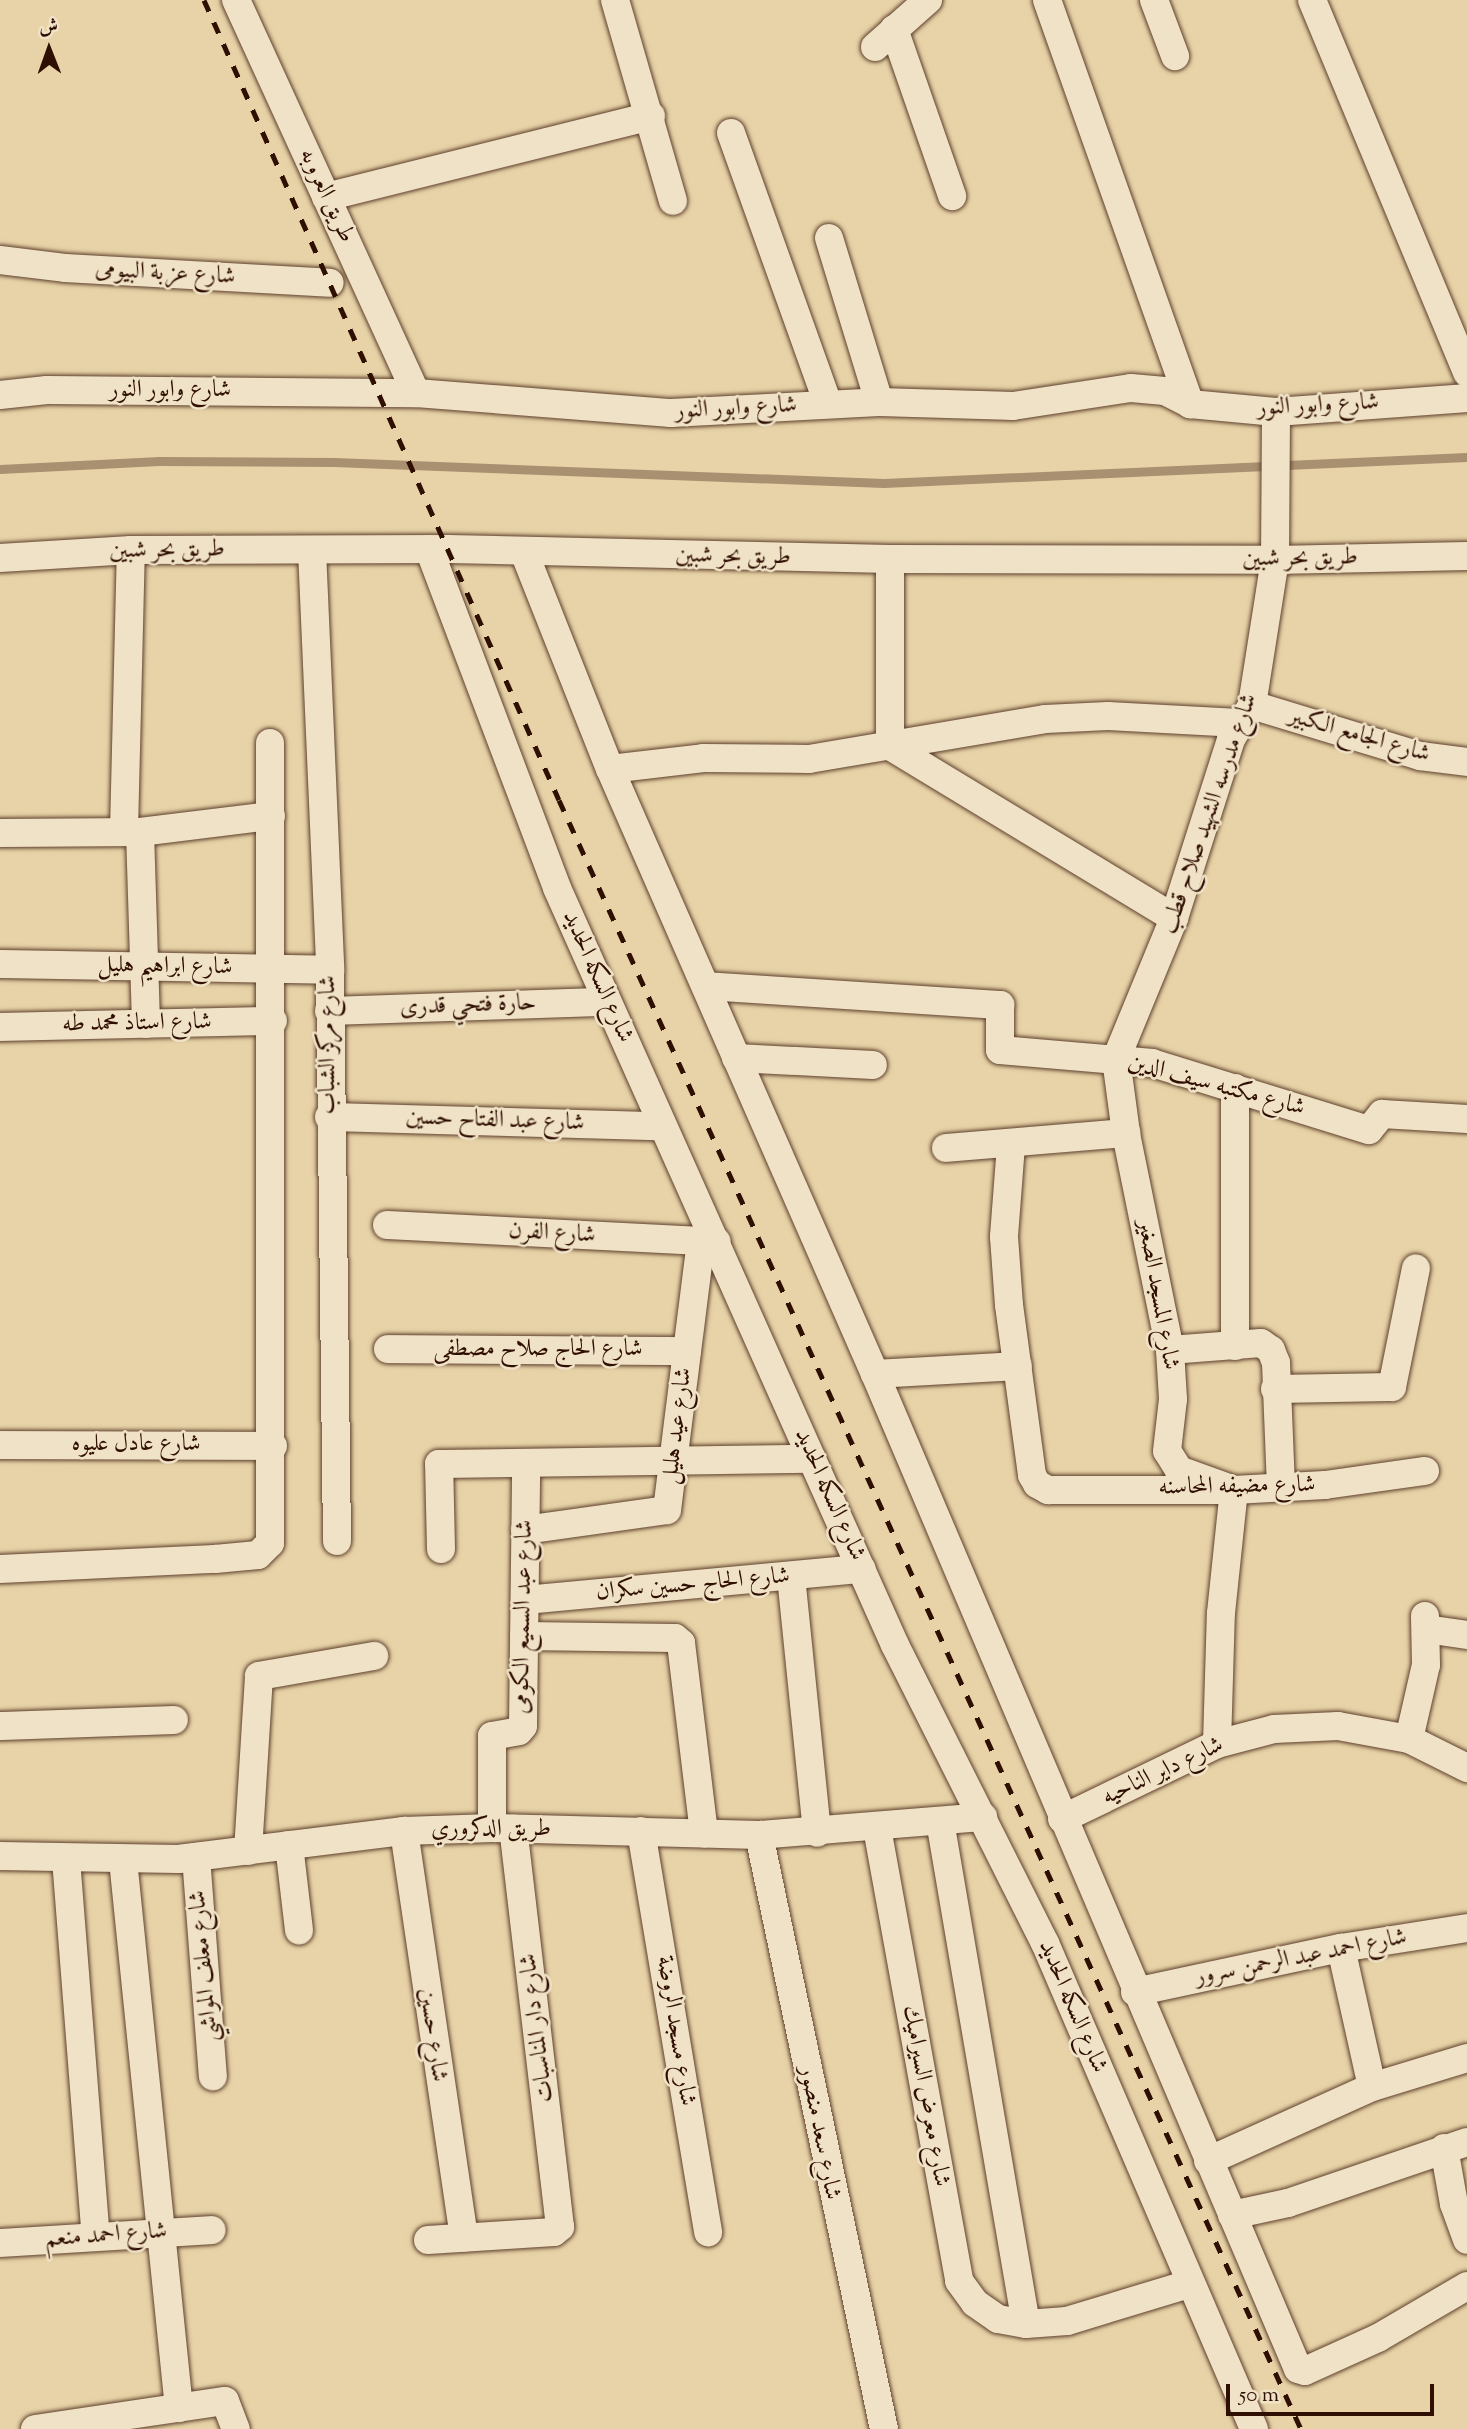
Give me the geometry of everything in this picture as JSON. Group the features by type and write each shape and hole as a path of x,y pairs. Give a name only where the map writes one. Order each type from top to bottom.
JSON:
{"street":[{"name":"طريق العروبه","path":"236,0 416,393"},
{"path":"615,0 651,116 673,201"},
{"path":"928,0 884,38 952,195"},
{"path":"1047,0 1190,404"},
{"path":"1154,0 1175,56"},
{"path":"1312,0 1467,373"},
{"path":"327,197 651,116"},
{"path":"731,133 828,404"},
{"path":"829,239 879,402"},
{"name":"شارع عزبة البيومى","path":"0,260 65,268 330,283"},
{"name":"شارع وابور النور","path":"0,395 47,390 416,393 671,413 879,402 1013,406 1131,388 1165,391 1190,404 1276,424 1467,398"},
{"name":"شارع مدرسه الشهيد صلاح قطب","path":"1116,1059 1174,918 1245,714 1275,561 1276,424"},
{"name":"طريق بحر شبين","path":"0,558 131,550 429,549 890,559 1275,561 1467,556"},
{"name":"شارع السكه الحديد","path":"429,549 557,888 662,1126 709,1242 812,1459 895,1645 1045,1943 1189,2284 1254,2429"},
{"path":"131,550 132,832 145,967 146,1024"},
{"name":"شارع مركز الشباب","path":"312,550 330,970 329,1117 337,1541"},
{"path":"524,552 610,769 875,1374 1135,1992 1298,2369 1305,2371 1378,2339 1467,2286"},
{"path":"890,559 890,747 1174,918"},
{"name":"شارع الجامع الكبير","path":"610,769 703,758 809,759 1045,719 1245,714 1420,756 1467,762"},
{"path":"0,1569 258,1555 270,1544 273,1446 268,1246 273,969 270,743"},
{"path":"0,833 132,832 271,816"},
{"name":"شارع ابراهيم هليل","path":"0,964 330,970"},
{"name":"شارع مكتبه سيف الدين","path":"706,986 1000,1005 999,1049 1152,1063 1369,1130 1381,1114 1467,1119"},
{"name":"حارة فتحي قدرى","path":"329,1011 607,1002"},
{"name":"شارع استاذ محمد طه","path":"0,1027 273,1021"},
{"path":"736,1058 873,1065"},
{"name":"شارع المسجد الصغير","path":"1116,1059 1126,1133 1170,1350 1173,1399 1167,1440 1171,1461 1179,1470 1234,1490"},
{"path":"1235,1088 1235,1346"},
{"name":"شارع عبد الفتاح حسين","path":"329,1117 662,1126"},
{"path":"946,1148 1011,1145 1126,1133"},
{"path":"875,1374 1018,1366 1004,1237 1011,1145"},
{"name":"شارع الفرن","path":"387,1224 709,1242"},
{"name":"شارع عيد هليل","path":"525,1530 665,1511 674,1464 687,1351 709,1242"},
{"path":"1275,1389 1391,1387 1416,1268"},
{"path":"1170,1350 1261,1343 1271,1350 1276,1363 1281,1487"},
{"name":"شارع الحاج صلاح مصطفى","path":"388,1349 687,1351"},
{"name":"شارع مضيفه المحاسنه","path":"1018,1366 1032,1475 1048,1490 1234,1490 1425,1471"},
{"name":"شارع عادل عليوه","path":"0,1445 273,1446"},
{"path":"441,1549 439,1464 674,1464 812,1459"},
{"name":"شارع عبد السميع الكومى","path":"503,1828 492,1736 522,1728 526,1465"},
{"path":"1217,1744 1221,1612 1234,1490"},
{"name":"شارع الحاج حسين سكران","path":"525,1600 862,1569"},
{"path":"791,1576 817,1833"},
{"path":"1409,1739 1426,1665 1426,1622 1467,1634"},
{"path":"524,1636 675,1638 681,1643 704,1834"},
{"path":"248,1851 259,1676 374,1656"},
{"path":"0,1726 174,1720"},
{"name":"شارع داير الناحيه","path":"1062,1819 1217,1744 1274,1729 1338,1726 1409,1739 1467,1768"},
{"name":"طريق الدكروري","path":"0,1856 123,1860 196,1857 404,1831 503,1828 759,1835 817,1833 983,1817"},
{"path":"940,1821 1026,2324"},
{"name":"شارع دار المناسبات","path":"464,2238 554,2232 560,2227 503,1828"},
{"name":"شارع معرض السيراميك","path":"877,1828 959,2281 975,2303 998,2319 1026,2324 1067,2321 1189,2284"},
{"name":"شارع حسين","path":"404,1831 464,2238"},
{"name":"شارع مسجد الروضة","path":"641,1831 708,2232"},
{"name":"شارع سعد منصور","path":"759,1835 884,2429"},
{"path":"289,1845 299,1930"},
{"name":"شارع معلف المواشي","path":"196,1857 213,2076"},
{"path":"66,1859 96,2237"},
{"path":"123,1860 178,2408"},
{"name":"شارع احمد عبد الرحمن سرور","path":"1135,1992 1341,1948 1467,1927"},
{"path":"1341,1948 1372,2087"},
{"path":"1209,2161 1372,2087 1467,2058"},
{"path":"1232,2216 1288,2203 1455,2145 1454,2204 1467,2240"},
{"name":"شارع احمد منعم","path":"0,2243 212,2230"},
{"path":"428,2240 464,2238"},
{"path":"35,2429 225,2401 236,2429"}],"waterway":[{"path":"0,469 159,461 334,462 884,483 1467,457"}],"railway":[{"path":"204,0 559,800 1301,2429"}]}
